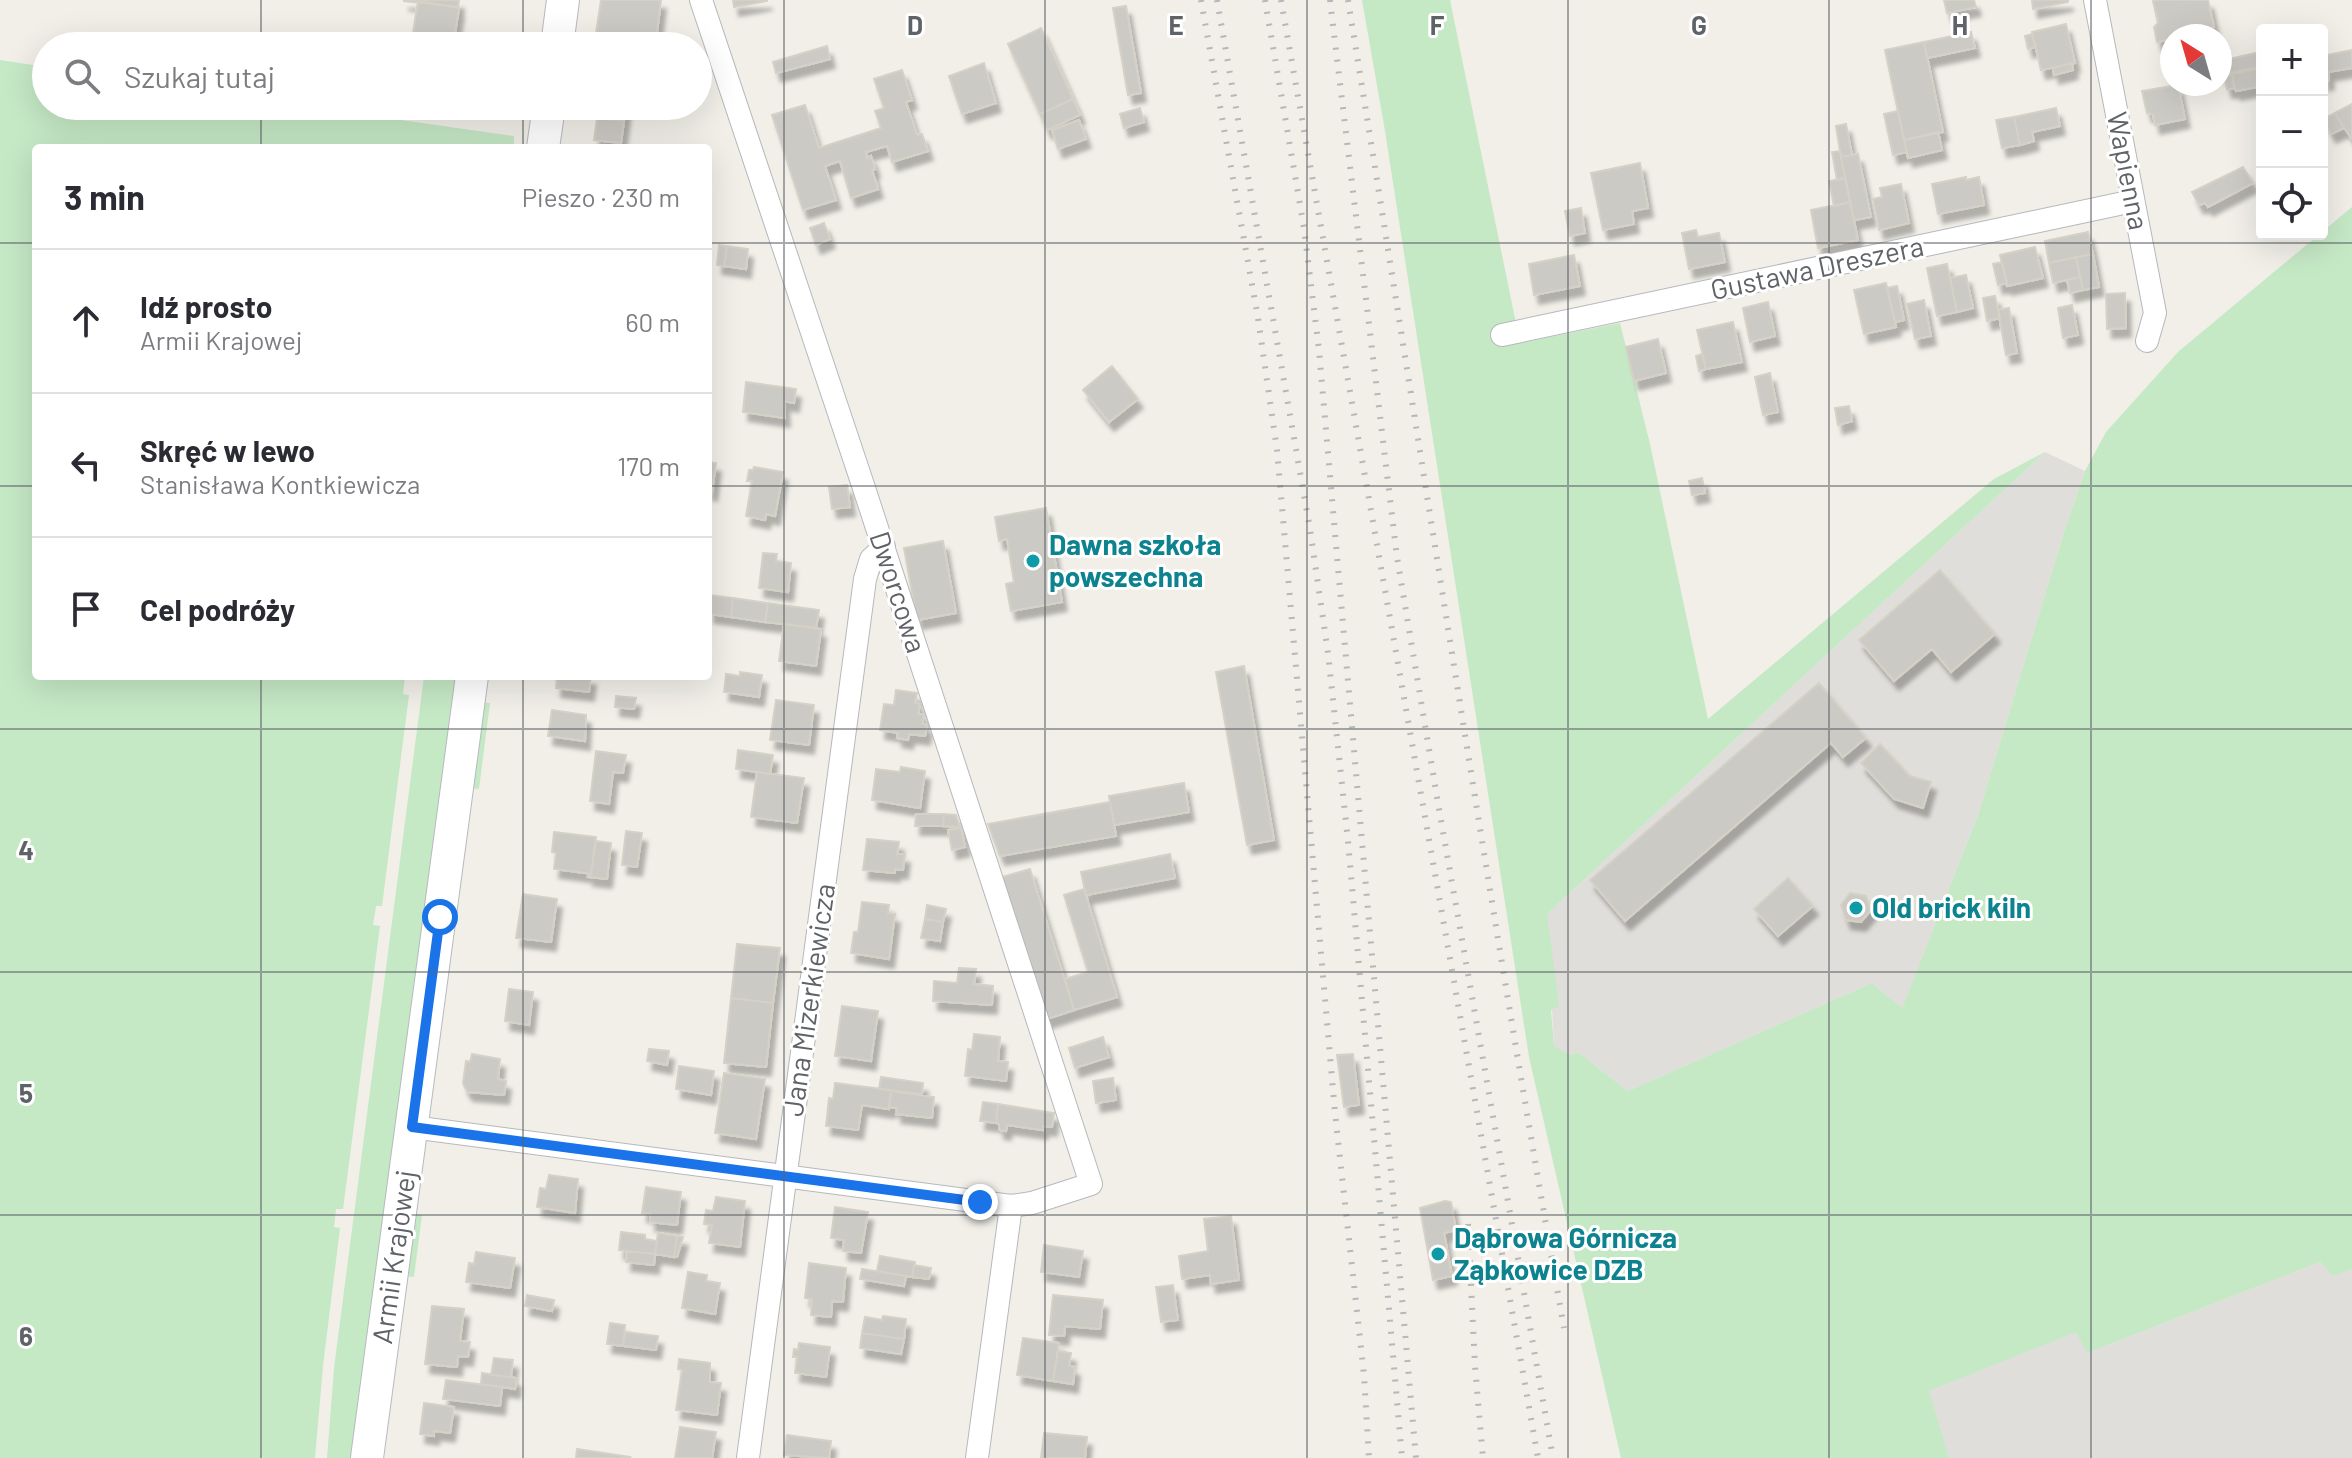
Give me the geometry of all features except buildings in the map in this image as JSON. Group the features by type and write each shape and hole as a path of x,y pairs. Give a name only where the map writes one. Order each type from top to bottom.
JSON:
{"main road":[{"path":"559,32 563,0"},
{"path":"544,144 547,120"},
{"name":"Armii Krajowej","path":"367,1458 471,680"}],"street":[{"name":"Dworcowa","path":"701,0 712,32"},
{"name":"Wapienna","path":"2095,0 2155,313 2147,341"},
{"name":"Dworcowa","path":"712,33 884,547 1091,1184 1032,1203 1011,1206"},
{"name":"Gustawa Dreszera","path":"1502,335 2133,201"},
{"name":"Jana Mizerkiewicza","path":"748,1458 865,579 871,559 884,547"},
{"path":"412,1127 1011,1206 977,1458"}],"shaded area":[{"path":"2045,452 2085,471 1978,815 1902,1008 1872,983 1628,1091 1578,1052 1571,1055 1554,1046 1547,914"},
{"path":"2320,1262 2333,1275 2352,1269 2352,1458 1949,1458 1928,1391 2077,1331 2087,1353"}],"green space":[{"path":"1362,0 1450,0 1520,343 1620,323 1650,444 1708,719 1994,479 2045,452 1547,914 1559,1006 1551,1010 1554,1046 1571,1055 1578,1052 1628,1091 1872,983 1902,1008 1978,815 2064,532 2085,471 2106,432 2178,352 2312,240 2328,240 2328,227 2352,207 2352,1269 2333,1276 2320,1262 2087,1353 2076,1332 1929,1391 1949,1458 1621,1458 1529,1057"},
{"path":"0,60 32,65 32,120 401,120 514,136 514,144 32,144 32,680 405,680 403,694 409,695 382,906 376,906 373,925 380,926 343,1209 336,1209 334,1227 340,1228 315,1458 0,1458"},
{"path":"423,680 459,680 355,1458 327,1458 334,1368"},
{"path":"480,702 490,703 479,789 468,788"},
{"path":"412,1214 422,1215 414,1277 403,1276"}],"railway":[{"path":"1201,0 1258,318 1277,450 1335,1113 1364,1375 1369,1458"},
{"path":"1217,0 1310,529 1328,653 1348,841 1402,1458"},
{"path":"1265,0 1304,228 1319,350 1416,1458"},
{"path":"1281,0 1538,1458"},
{"path":"1330,0 1397,557 1553,1458"},
{"path":"1348,0 1480,830 1564,1328"},
{"path":"1468,1224 1483,1458"}],"place":[{"name":"Dawna szkoła powszechna","path":"1033,561"},
{"name":"Old brick kiln","path":"1856,908"},
{"name":"Dąbrowa Górnicza Ząbkowice DZB","path":"1438,1254"}],"route":[{"path":"440,917 412,1127 980,1202"}]}
